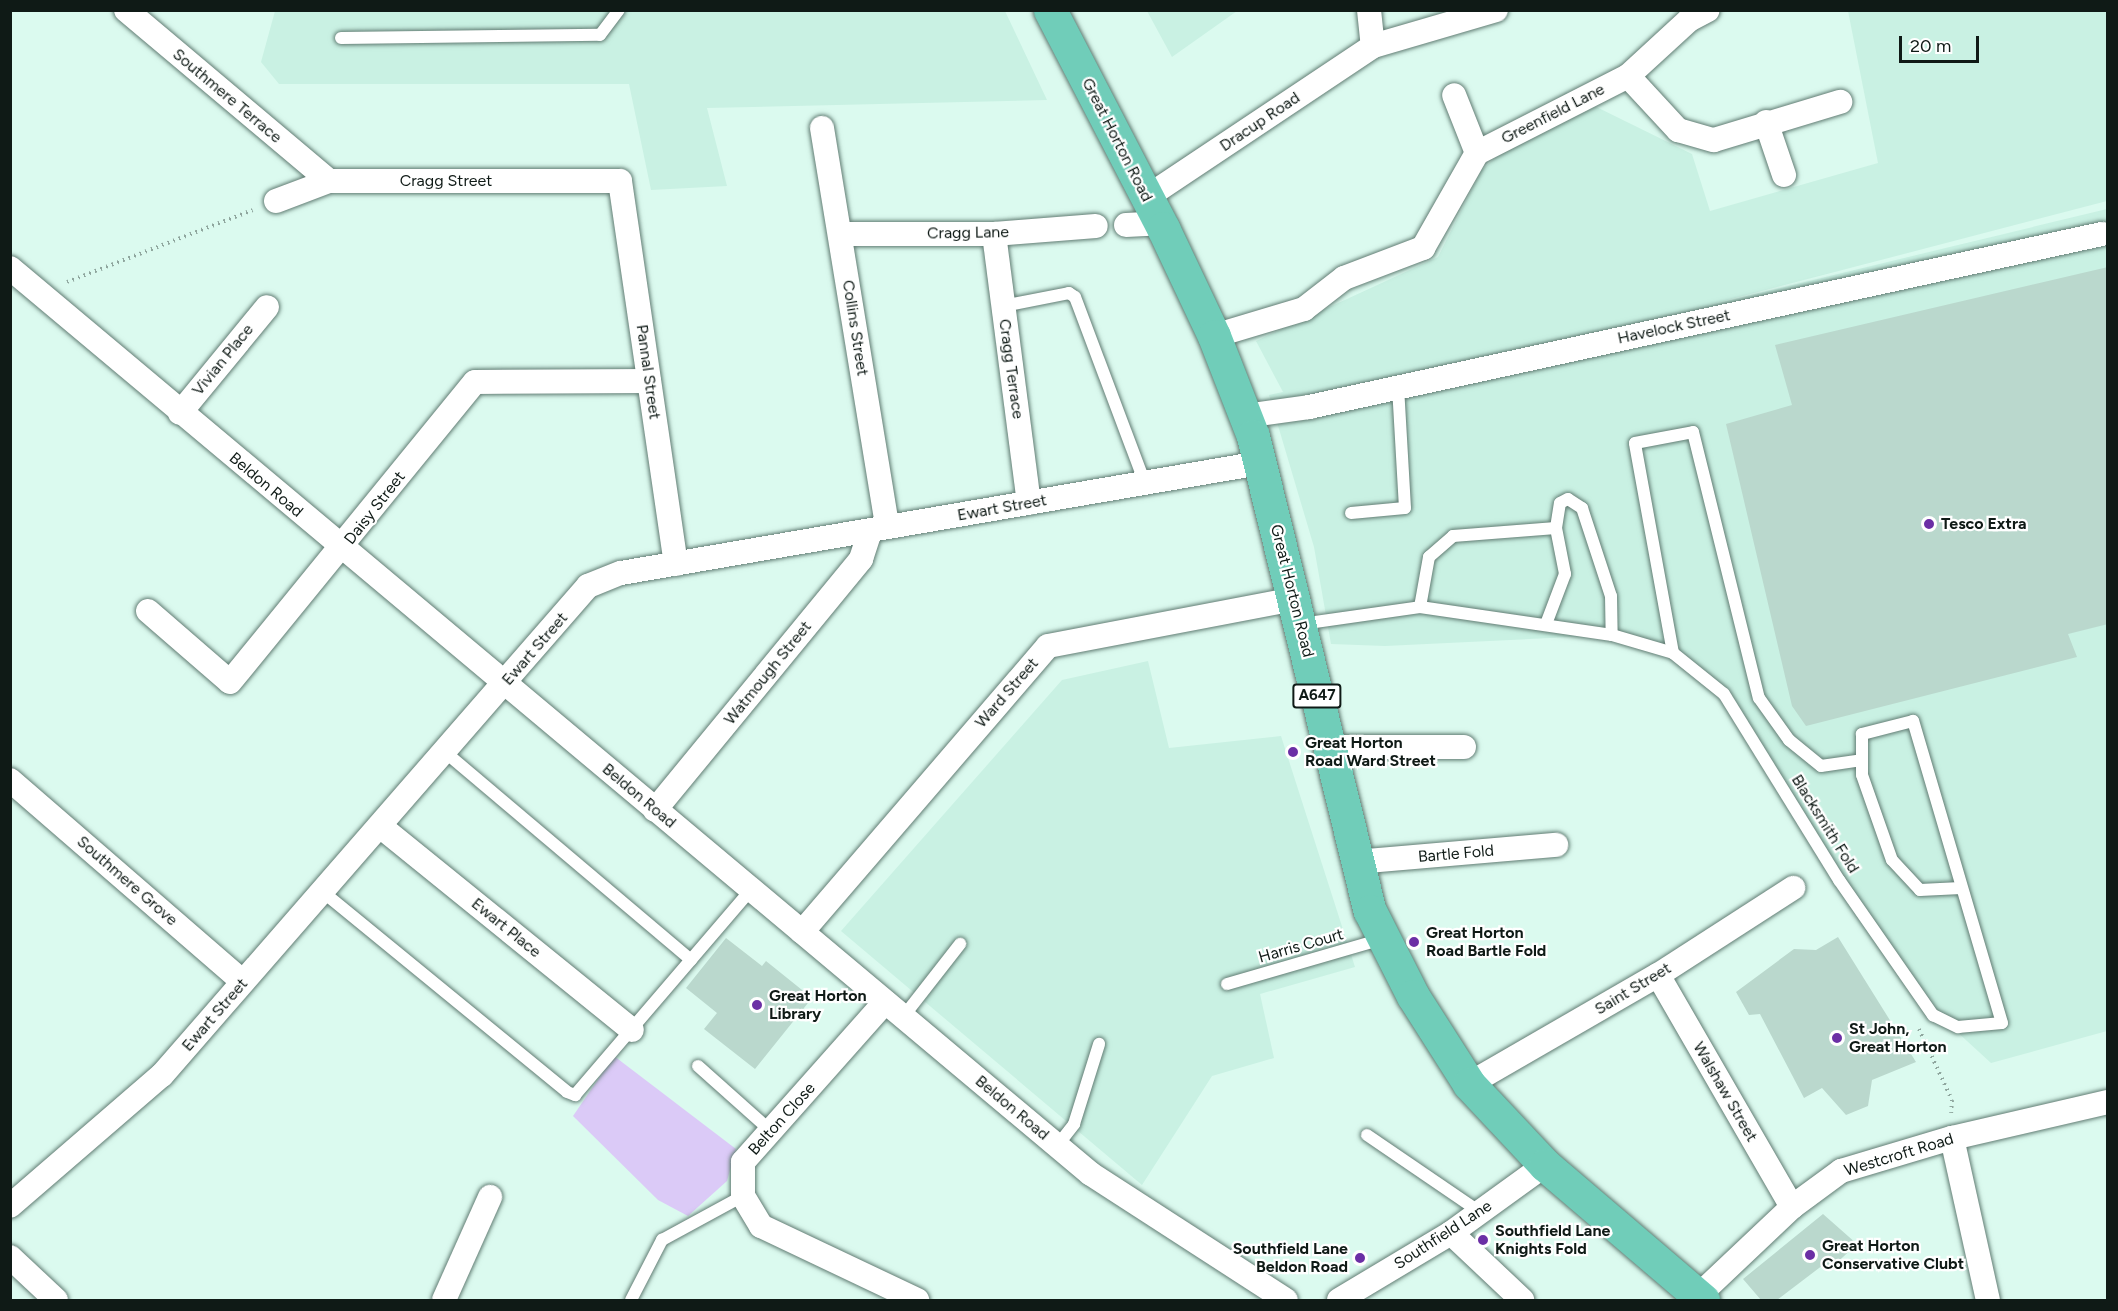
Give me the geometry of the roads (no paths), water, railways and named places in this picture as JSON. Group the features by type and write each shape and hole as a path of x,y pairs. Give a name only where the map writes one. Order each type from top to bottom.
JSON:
{"main road":[{"name":"Great Horton Road","path":"1050,10 1154,210 1214,336 1245,416 1260,463 1298,612 1356,862 1370,911 1384,939 1413,996 1469,1084 1545,1165 1700,1298"}],"street":[{"name":"Southmere Terrace","path":"126,10 329,181"},
{"path":"1369,10 1373,46"},
{"name":"Dracup Road","path":"1154,210 1373,46 1496,10"},
{"name":"Greenfield Lane","path":"1477,153 1628,76 1689,20 1708,10"},
{"path":"1628,76 1678,130 1714,140 1766,122 1840,102"},
{"path":"1214,336 1304,309 1344,278 1423,248 1477,153 1454,95"},
{"path":"1766,122 1784,175"},
{"name":"Collins Street","path":"822,128 840,234 879,529"},
{"name":"Cragg Street","path":"276,201 329,181 620,181"},
{"name":"Pannal Street","path":"620,181 676,564"},
{"path":"1126,225 1154,210"},
{"name":"Cragg Lane","path":"840,234 994,234 1096,226"},
{"name":"Cragg Terrace","path":"994,234 1029,503"},
{"name":"Havelock Street","path":"1245,416 1398,387 2102,234"},
{"name":"Beldon Road","path":"10,268 342,549 1091,1174 1286,1300"},
{"name":"Vivian Place","path":"180,413 267,307"},
{"name":"Daisy Street","path":"148,611 230,682 342,549 475,382 649,381"},
{"name":"Ewart Street","path":"10,1206 162,1075 588,586 621,573 1260,463"},
{"name":"Watmough Street","path":"655,810 861,559 879,529"},
{"name":"Ward Street","path":"802,932 1048,646 1298,612"},
{"path":"1328,747 1464,747"},
{"name":"Southmere Grove","path":"10,780 243,982"},
{"name":"Ewart Place","path":"380,826 632,1030"},
{"name":"Bartle Fold","path":"1356,862 1556,845"},
{"name":"Saint Street","path":"1469,1084 1658,975 1793,888"},
{"name":"Walshaw Street","path":"1658,975 1792,1207"},
{"name":"Belton Close","path":"743,1196 743,1162 771,1131 894,1009"},
{"name":"Westcroft Road","path":"1700,1298 1792,1207 1841,1170 1952,1138 2108,1102"},
{"path":"1952,1138 1988,1300"},
{"name":"Southfield Lane","path":"1339,1300 1451,1233 1545,1165"},
{"path":"743,1196 761,1226 917,1300"},
{"path":"444,1300 490,1197"},
{"path":"1451,1233 1522,1300"},
{"path":"10,1257 56,1300"}],"lane":[{"path":"341,38 600,35 620,10"},
{"path":"1003,306 1069,293 1075,297 1145,483"},
{"path":"1351,513 1405,508 1398,387"},
{"path":"1673,653 1635,443 1693,432 1759,698 1789,740 1821,766 1862,760 1862,775 1892,860 1920,890 1961,888"},
{"path":"1546,624 1565,574 1556,528 1560,503 1568,499 1582,508 1611,596 1612,635"},
{"path":"1420,607 1430,557 1453,536 1556,528"},
{"name":"Blacksmith Fold","path":"1298,612 1420,607 1612,635 1673,653 1724,694 1839,880 1919,997 1946,1024 1975,1028 2002,1023 1912,721 1862,734 1862,760"},
{"path":"445,752 692,960"},
{"path":"323,892 571,1094 581,1091 751,890"},
{"name":"Harris Court","path":"1227,984 1384,939"},
{"path":"894,1009 960,944"},
{"path":"1057,1146 1074,1124 1099,1044"},
{"path":"698,1066 771,1131"},
{"path":"1367,1135 1480,1212"},
{"path":"631,1300 662,1240 743,1196"}],"place":[{"name":"Tesco Extra","path":"1929,524"},
{"name":"Great Horton Road Ward Street","path":"1293,752"},
{"name":"Great Horton Road Bartle Fold","path":"1414,942"},
{"name":"Great Horton Library","path":"757,1005"},
{"name":"St John, Great Horton","path":"1837,1038"},
{"name":"Southfield Lane Knights Fold","path":"1483,1240"},
{"name":"Great Horton Conservative Clubt","path":"1810,1255"},
{"name":"Southfield Lane Beldon Road","path":"1360,1258"}]}
